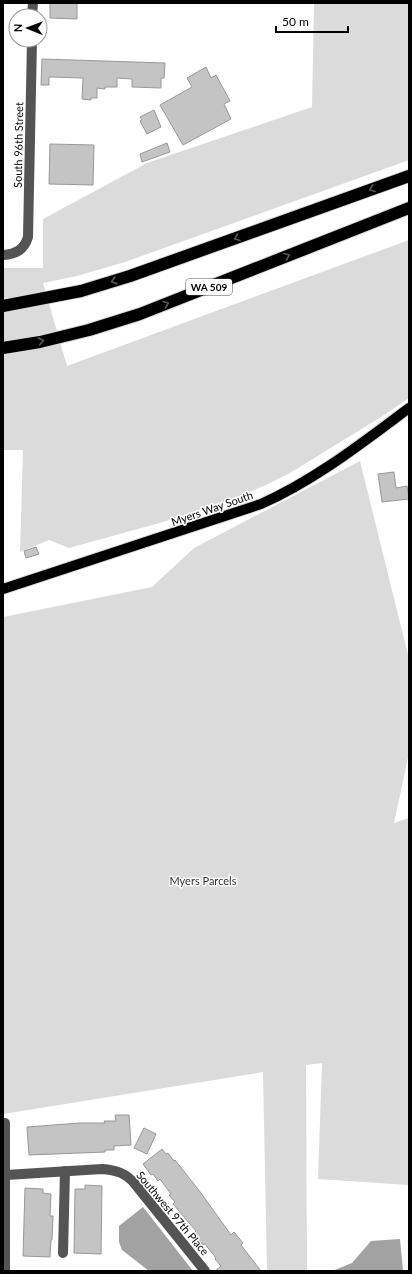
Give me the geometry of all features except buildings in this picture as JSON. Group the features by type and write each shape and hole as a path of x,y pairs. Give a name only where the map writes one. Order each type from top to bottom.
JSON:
{"highway":[{"path":"3,306 81,291 130,276 409,176"},
{"name":"WA 509","path":"3,348 40,342 89,330 140,314 409,208"}],"main road":[{"name":"Myers Way South","path":"3,589 206,523 268,501 301,484 352,450 409,408"}],"street":[{"name":"South 96th Street","path":"3,255 14,253 22,248 28,237 32,48"},
{"path":"5,1123 5,1271"},
{"name":"Southwest 97th Place","path":"65,1171 102,1169 121,1172 133,1181 205,1271"},
{"path":"6,1175 65,1171 63,1253"}],"green space":[{"path":"314,3 409,3 409,160 125,262 77,276 43,283 67,366 409,240 409,398 290,473 242,495 163,522 69,548 49,540 20,552 23,450 3,450 3,268 43,268 43,219 147,163 312,107"},
{"name":"Myers Parcels","path":"360,461 409,659 409,753 394,823 409,818 409,1185 318,1179 322,1063 306,1065 307,1271 267,1271 263,1072 3,1114 3,617 152,587 194,548"}],"shaded area":[{"path":"143,1207 193,1271 149,1271 122,1250 119,1242 119,1226"},
{"path":"400,1239 403,1271 332,1271 352,1263 371,1241"}]}
